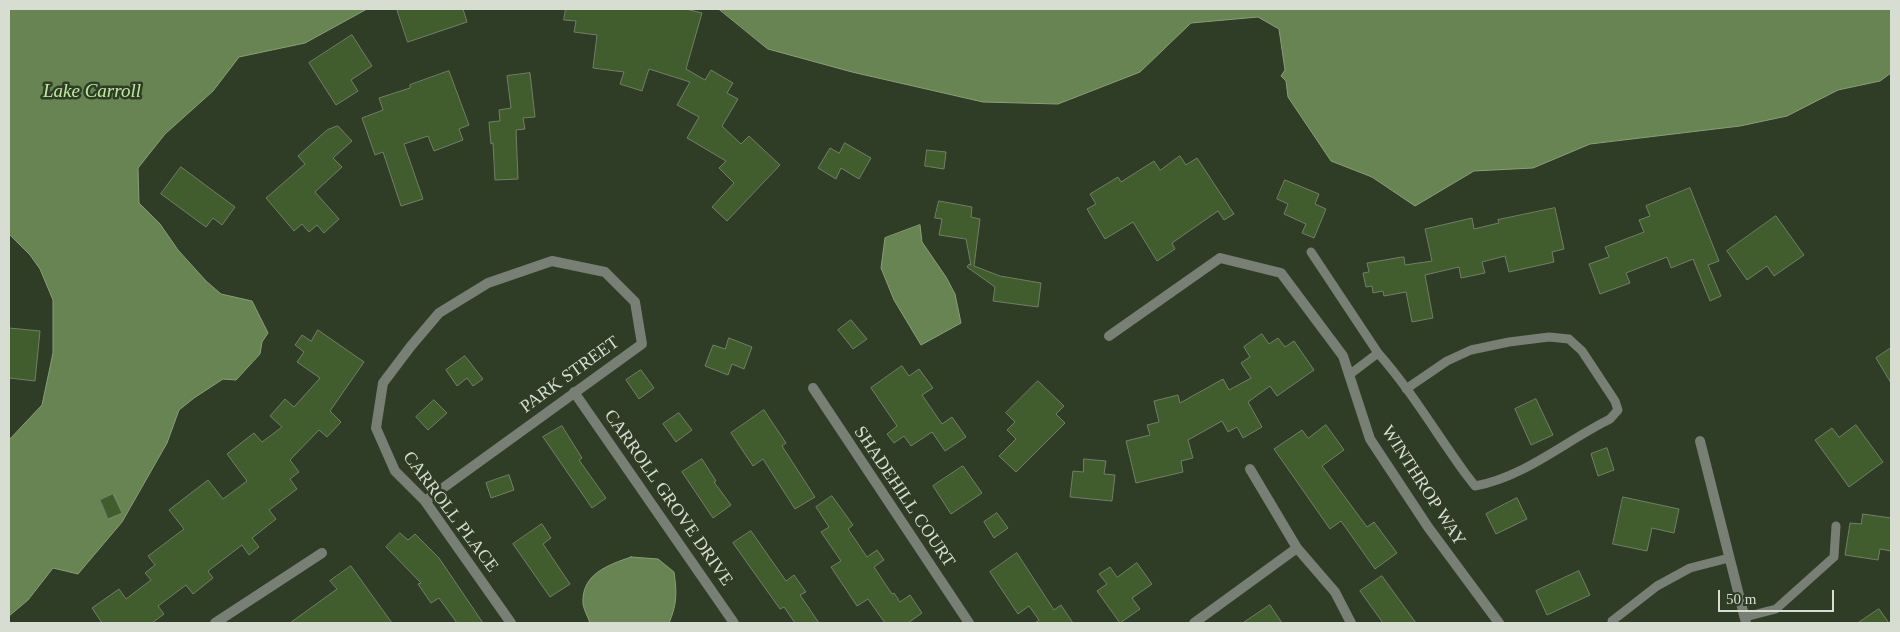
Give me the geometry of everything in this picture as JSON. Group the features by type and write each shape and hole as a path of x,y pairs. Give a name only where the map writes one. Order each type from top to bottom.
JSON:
{"street":[{"name":"WINTHROP WAY","path":"1108,336 1220,258 1281,273 1343,356 1370,439 1428,527 1499,623"},
{"name":"PARK STREET","path":"425,502 642,344 636,302 605,272 552,261 518,272"},
{"name":"CARROLL PLACE","path":"511,623 425,502 395,471 376,428 383,383 439,313 488,283 518,272"},
{"name":"SHADEHILL COURT","path":"813,388 969,623"},
{"name":"CARROLL GROVE DRIVE","path":"574,392 734,623"},
{"path":"1700,441 1745,620"},
{"path":"1250,469 1296,548 1335,592 1350,623"},
{"path":"1194,623 1296,548"},
{"path":"215,623 322,553"}],"lane":[{"path":"1311,252 1378,352 1475,486 1486,484 1518,472 1610,419 1618,410 1616,401 1582,351 1569,338 1549,337 1509,342 1472,350 1447,361 1406,389"},
{"path":"1349,375 1378,352"},
{"path":"1745,620 1776,609 1834,557 1836,526"},
{"path":"1612,621 1657,586 1690,568 1729,558"}],"water":[{"name":"Lake Carroll","path":"9,9 367,9 305,43 239,57 213,91 165,134 138,168 139,203 160,224 178,250 206,281 221,294 252,301 268,333 262,342 260,354 236,380 223,379 179,410 167,443 122,522 78,574 53,568 28,600 9,616 9,440 42,405 53,353 53,300 40,269 30,255 9,234","holes":["114,495 122,513 109,519 105,510"]},
{"path":"719,9 1891,9 1891,73 1880,81 1838,90 1787,116 1740,126 1590,144 1533,168 1474,171 1415,206 1372,177 1331,161 1288,97 1286,81 1281,76 1285,70 1279,29 1258,17 1191,23 1140,72 1058,104 983,102 852,72 768,49"},
{"path":"920,225 922,242 946,277 955,294 961,323 921,345 894,300 881,268 885,238"},
{"path":"631,557 658,559 674,572 676,598 669,623 590,623 583,604 586,585 591,578 605,567"}],"building":[{"path":"397,9 463,9 467,22 408,42"},
{"path":"566,9 686,9 702,13 686,69 705,80 711,70 733,83 727,93 738,99 722,126 741,144 749,136 780,165 727,221 712,207 734,183 719,168 726,161 687,138 699,117 677,105 690,82 649,69 642,91 620,84 624,72 593,68 597,35 574,32 576,21 564,20"},
{"path":"352,35 372,66 351,80 358,91 336,105 309,63"},
{"path":"449,71 469,125 459,129 463,140 434,151 428,136 404,144 423,199 401,206 383,152 375,155 362,118 383,110 379,98 410,88 410,85"},
{"path":"530,73 535,117 523,118 525,129 516,130 518,179 495,180 493,143 491,144 489,122 500,121 499,110 511,108 507,76"},
{"path":"338,126 352,141 333,158 342,167 315,192 339,219 324,233 317,225 309,232 302,224 294,231 266,198 305,164 298,156 327,130"},
{"path":"845,143 871,158 859,179 841,168 836,179 818,168 830,148 839,153"},
{"path":"927,150 946,152 944,169 925,166"},
{"path":"1180,156 1186,165 1197,158 1234,214 1224,220 1218,211 1172,243 1175,249 1157,261 1133,222 1105,239 1087,209 1096,204 1090,194 1118,177 1121,182 1154,161 1160,170"},
{"path":"181,167 235,207 222,225 213,218 206,227 161,194"},
{"path":"1285,180 1319,194 1315,204 1326,209 1314,238 1302,233 1306,224 1284,214 1288,204 1277,199"},
{"path":"1690,188 1719,261 1708,265 1721,296 1710,301 1693,259 1671,268 1667,257 1626,273 1630,283 1600,294 1589,264 1609,257 1605,247 1644,232 1639,220 1650,216 1646,206"},
{"path":"939,201 972,207 971,217 980,219 974,266 1000,276 1041,283 1038,307 993,301 995,287 967,267 969,264 971,265 966,239 939,235 942,219 935,218"},
{"path":"1555,208 1564,249 1552,252 1554,262 1509,272 1505,256 1482,262 1485,273 1461,278 1459,267 1425,275 1433,318 1412,322 1406,292 1384,296 1383,291 1373,293 1372,286 1366,287 1363,273 1369,272 1367,263 1402,257 1404,257 1405,265 1432,261 1425,229 1472,218 1474,229 1499,223 1498,220"},
{"path":"1776,216 1804,255 1774,276 1767,266 1747,280 1727,251"},
{"path":"851,320 867,339 853,349 838,330"},
{"path":"9,328 40,331 35,381 9,378"},
{"path":"318,330 364,362 330,411 341,422 327,437 319,430 290,460 299,472 290,479 297,489 269,510 276,519 252,538 259,547 249,555 242,545 208,571 213,578 193,594 186,585 158,606 164,614 152,623 102,623 92,608 119,589 126,599 151,580 145,573 155,565 148,556 184,529 169,510 208,480 223,499 247,481 227,454 254,433 262,442 282,427 270,416 285,399 294,407 320,378 297,362 304,352 295,345 302,335 311,341"},
{"path":"1262,334 1269,344 1278,338 1285,347 1294,341 1314,370 1277,396 1270,386 1248,402 1262,427 1243,438 1237,427 1228,432 1222,421 1188,440 1193,458 1181,461 1183,472 1136,483 1126,441 1150,435 1147,425 1159,422 1154,401 1178,395 1180,403 1223,379 1229,390 1251,378 1241,363 1250,357 1244,347"},
{"path":"729,338 752,347 744,369 732,364 728,375 705,366 713,345 725,349"},
{"path":"1891,348 1891,383 1876,358"},
{"path":"465,356 483,379 473,386 467,378 457,386 446,370"},
{"path":"902,366 909,376 919,369 933,388 922,395 942,424 952,417 966,437 945,451 932,432 911,446 904,436 894,443 887,434 897,426 871,388"},
{"path":"641,370 654,388 639,399 626,380"},
{"path":"1038,381 1064,406 1056,414 1065,423 1016,472 999,456 1016,439 1007,430 1015,422 1006,413"},
{"path":"1536,399 1553,435 1531,445 1515,409"},
{"path":"434,400 447,413 428,430 416,417"},
{"path":"764,410 786,443 782,446 815,497 795,509 763,459 753,466 731,433"},
{"path":"679,413 692,430 676,442 663,424"},
{"path":"1326,425 1344,450 1322,466 1367,527 1374,522 1397,553 1375,569 1341,521 1330,529 1274,449 1302,430 1308,438"},
{"path":"1856,425 1883,462 1849,487 1815,440 1832,428 1839,437"},
{"path":"562,426 582,458 579,460 606,498 592,508 543,437"},
{"path":"1607,448 1614,470 1598,476 1591,454"},
{"path":"702,459 716,481 714,482 731,505 713,518 682,472"},
{"path":"1084,459 1106,461 1104,474 1115,475 1112,501 1070,497 1073,471 1083,472"},
{"path":"963,466 982,493 951,514 933,486"},
{"path":"509,475 514,490 491,498 486,483"},
{"path":"113,494 122,513 108,519 100,500"},
{"path":"832,496 853,525 848,529 867,557 877,550 884,560 874,567 892,594 894,593 900,602 910,595 922,613 908,623 885,623 868,599 857,606 831,567 841,561 821,532 829,527 816,507"},
{"path":"1623,497 1679,509 1674,533 1652,528 1647,551 1613,544"},
{"path":"1517,498 1527,519 1496,534 1486,514"},
{"path":"997,513 1008,528 994,538 984,522"},
{"path":"1863,514 1891,518 1891,551 1880,549 1878,560 1845,555 1850,523 1861,524"},
{"path":"542,524 551,538 543,544 570,584 550,597 513,544"},
{"path":"751,531 786,581 794,575 806,592 800,595 819,623 795,623 784,607 780,609 733,543"},
{"path":"400,533 408,540 415,534 439,558 483,623 457,623 439,598 431,603 418,584 421,583 386,547"},
{"path":"1017,553 1054,610 1061,605 1073,623 1035,623 1039,620 1029,606 1018,614 990,572"},
{"path":"1137,563 1152,584 1132,598 1140,609 1120,623 1097,591 1107,584 1099,574 1110,567 1117,577"},
{"path":"351,566 392,623 290,623 337,589 330,581"},
{"path":"1579,571 1590,595 1547,615 1536,591"},
{"path":"1382,576 1416,623 1383,623 1360,591"},
{"path":"1270,605 1282,623 1243,623"},
{"path":"1879,609 1889,623 1858,623"}]}
